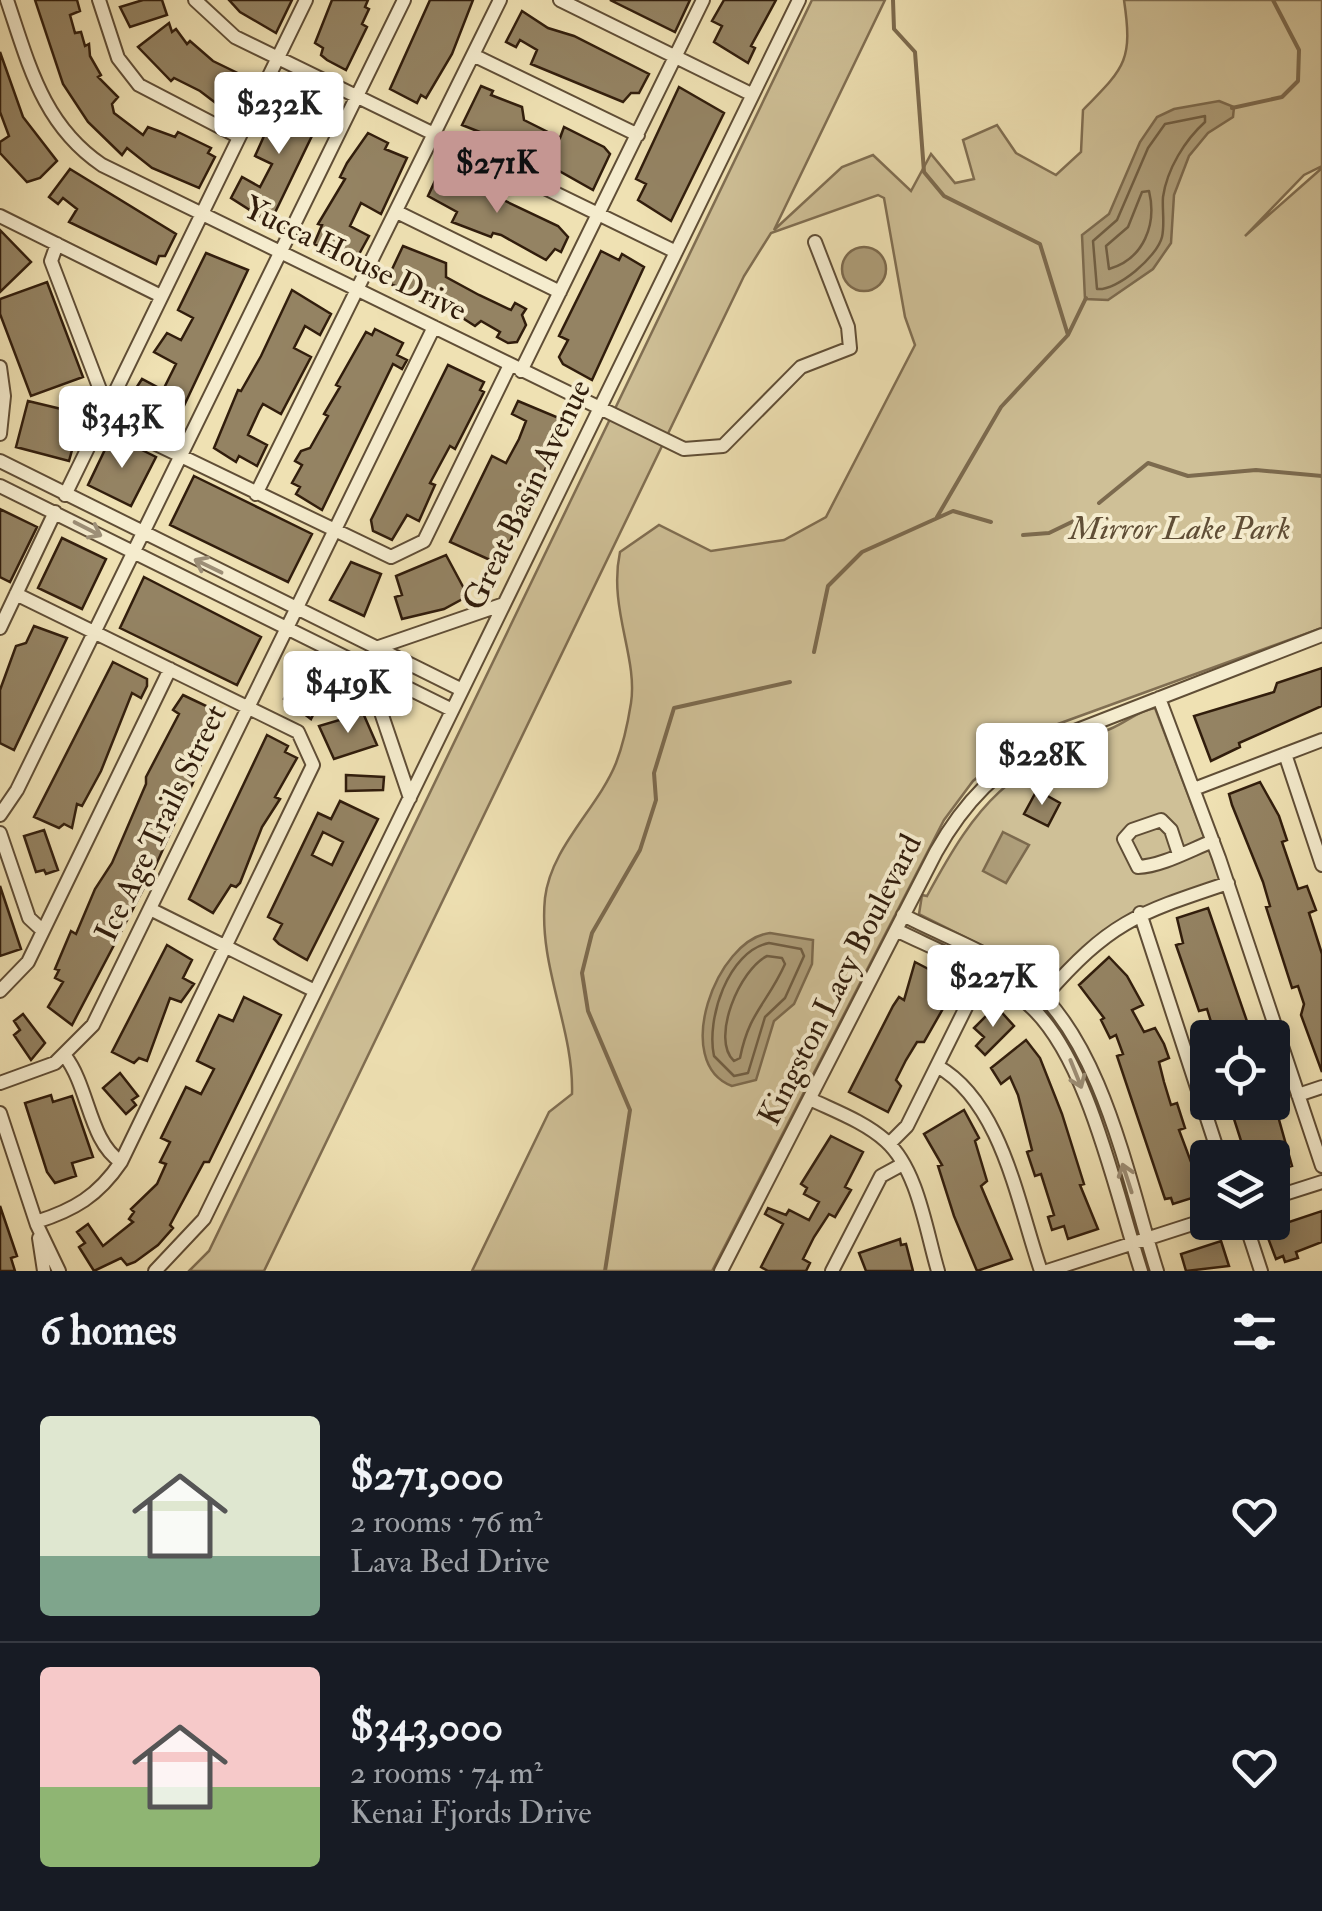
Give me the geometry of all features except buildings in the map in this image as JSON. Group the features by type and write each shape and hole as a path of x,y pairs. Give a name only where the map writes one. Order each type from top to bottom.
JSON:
{"street":[{"name":"Yucca House Drive","path":"7,0 44,105 70,140 127,180 684,450 713,450 732,440 801,367 850,348 848,326 815,242"},
{"path":"99,0 118,58 140,86 239,138"},
{"path":"195,0 224,30 676,252"},
{"path":"65,495 306,0"},
{"path":"0,815 6,796 134,552 404,0"},
{"path":"256,494 500,0"},
{"path":"560,0 751,94"},
{"path":"56,244 52,262 104,413 178,456 387,557 421,544 560,292 703,0"},
{"name":"Great Basin Avenue","path":"156,1271 204,1219 799,0"},
{"path":"473,56 638,135"},
{"path":"396,212 560,292"},
{"path":"0,216 161,296"},
{"name":"Ice Age Trails Street","path":"0,1083 41,1070 66,1056 94,1025 434,327"},
{"path":"0,366 4,396 0,434"},
{"path":"0,461 462,690"},
{"path":"0,486 452,710"},
{"path":"1,623 55,512"},
{"path":"16,594 302,734 313,768 121,1162 80,1206 36,1224"},
{"path":"376,648 504,604"},
{"name":"Kingston Lacy Boulevard","path":"722,1271 948,830 993,776 1049,741 1322,636"},
{"path":"366,668 410,798"},
{"path":"0,991 23,971 170,669"},
{"path":"1159,698 1228,883 1322,1166"},
{"path":"1194,789 1322,740"},
{"path":"1285,754 1322,864"},
{"path":"1179,854 1170,830 1160,820 1132,830 1124,839 1138,867 1179,854 1213,840"},
{"path":"0,834 30,918 43,931"},
{"path":"1044,997 1106,934 1140,913 1228,883"},
{"path":"150,909 315,991"},
{"path":"1140,913 1214,1140"},
{"path":"903,915 1007,968 1044,997 1090,1060 1156,1271"},
{"path":"896,930 983,972 1038,1012 1075,1068 1141,1271"},
{"path":"889,1144 907,1126 983,972"},
{"path":"66,1056 80,1075 105,1150 121,1162"},
{"path":"936,1066 962,1082 987,1122 1044,1271 1190,1225"},
{"path":"1298,1095 1322,1087"},
{"path":"810,1099 889,1144 903,1164 938,1271"},
{"path":"0,1113 36,1224 44,1271"},
{"path":"832,1271 881,1176 903,1164"},
{"path":"1290,1192 1322,1182"},
{"path":"36,1224 60,1271"},
{"path":"1251,1240 1261,1271"}],"green space":[{"name":"Mirror Lake Park","path":"812,0 885,0 774,230 842,167 873,155 911,191 931,154 955,183 974,179 963,140 997,125 1016,153 1056,175 1081,152 1083,110 1123,62 1127,37 1124,0 1322,0 1322,166 1304,175 1245,236 1322,168 1322,628 1058,724 1013,749 973,781 944,820 712,1271 472,1271 549,1112 572,1094 568,1045 547,948 545,898 565,845 608,780 627,726 632,686 618,593 620,552 659,525 711,551 784,540 826,517 915,345 905,317 884,198 878,195 771,233 744,276 264,1271 189,1271 209,1251"},
{"path":"1155,708 1221,881 1145,907 1103,931 1048,987 1011,960 919,914 922,895 927,896 963,835 999,792 1045,759"}],"water":[{"path":"1219,101 1234,107 1233,117 1208,133 1189,156 1174,195 1171,243 1153,269 1108,300 1085,299 1082,235 1109,214 1140,142 1157,117 1174,109"},
{"path":"864,247 880,253 886,269 880,285 864,291 848,285 842,269 848,253"},
{"path":"1003,832 1029,845 1006,883 983,871"},
{"path":"770,933 813,940 812,964 794,1004 774,1021 756,1080 732,1086 714,1073 705,1053 703,1029 708,1003 733,956 750,940"}],"waterway":[{"path":"893,0 894,29 915,52 924,172 944,196 1040,244 1068,335 1001,407 937,517"},
{"path":"1232,108 1282,97 1298,81 1299,50 1273,0"},
{"path":"1068,335 1086,298"},
{"path":"1099,503 1148,463 1188,476 1256,470 1322,476"},
{"path":"814,652 828,586 862,552 953,511 991,522"},
{"path":"1023,535 1049,533 1080,518"},
{"path":"605,1271 630,1110 588,1011 582,973 592,933 640,850 656,800 654,773 674,708 790,682"}]}
